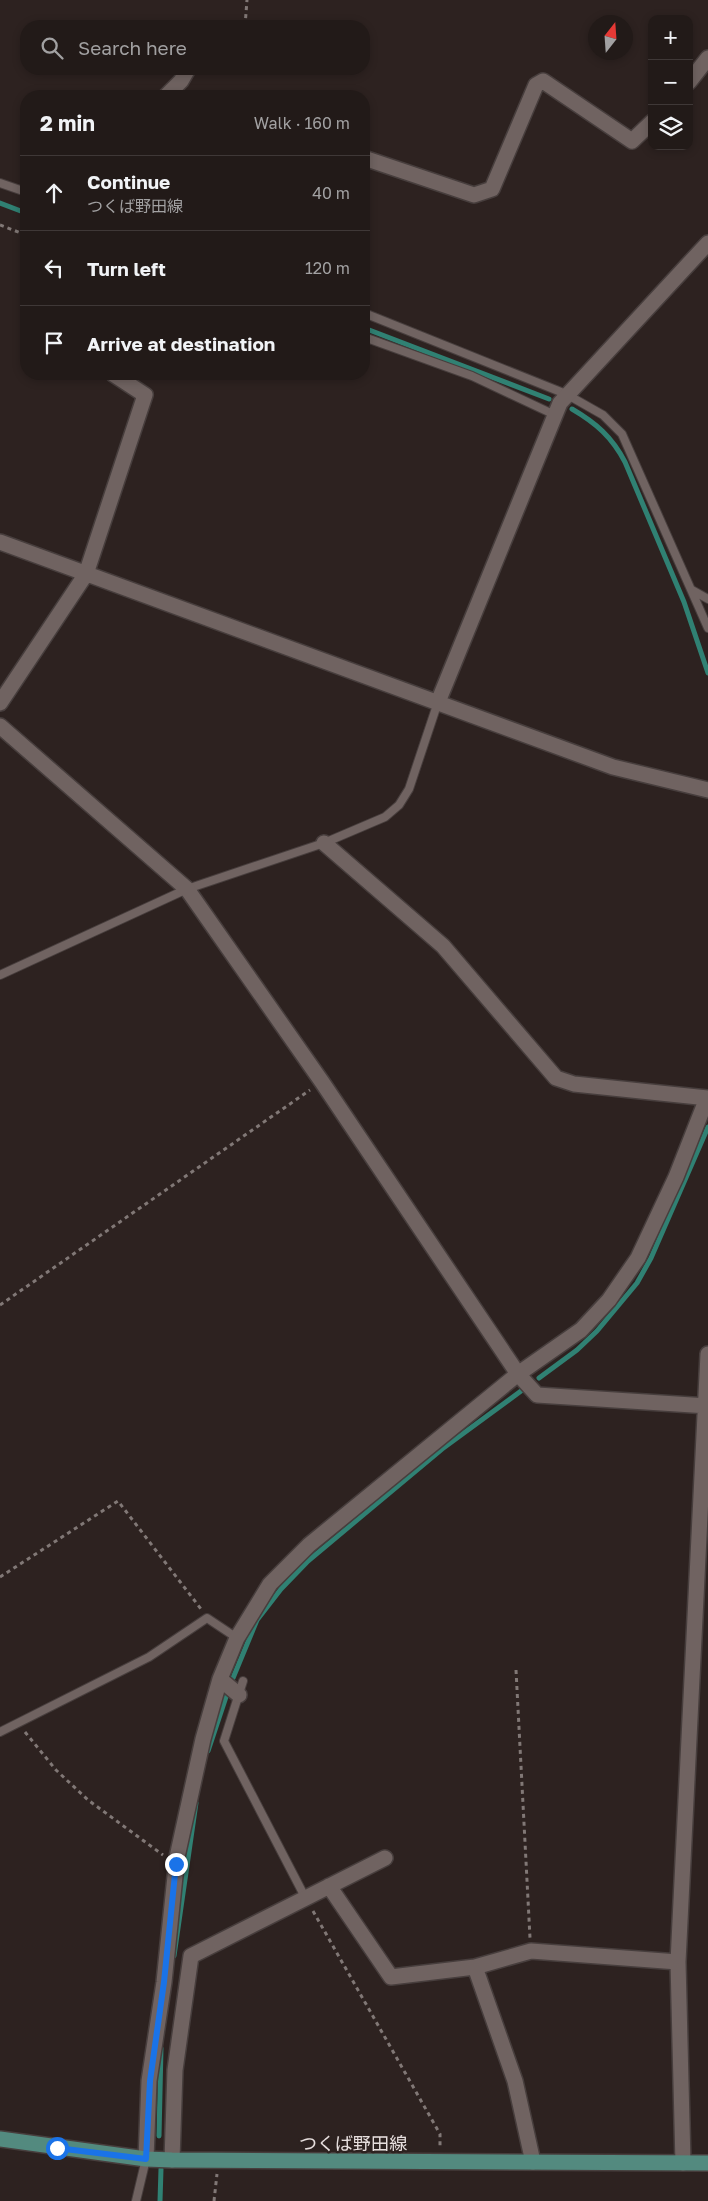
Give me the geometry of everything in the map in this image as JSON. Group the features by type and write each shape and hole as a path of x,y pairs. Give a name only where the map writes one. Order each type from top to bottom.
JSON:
{"main road":[{"name":"つくば野田線","path":"0,2139 146,2159 172,2160 708,2163"}],"street":[{"path":"693,77 708,58"},
{"path":"172,90 184,75"},
{"path":"370,160 474,195 492,189 536,85 543,81 632,142 648,126"},
{"path":"438,702 555,415 566,394 708,243"},
{"path":"0,703 86,574 145,395 122,380"},
{"path":"0,542 57,561 86,574 613,767 708,790"},
{"path":"0,726 187,889 322,1082 518,1374 537,1395 706,1406"},
{"path":"146,2159 150,2081 164,1982 176,1864 203,1739 220,1679 237,1638 270,1584 309,1545 518,1374 581,1330 609,1300 633,1266 676,1177 708,1098 574,1084 556,1078 442,946 324,843"},
{"path":"683,2163 678,1962 708,1354"},
{"path":"220,1679 241,1688"},
{"path":"172,2160 175,2070 191,1956 306,1900 329,1886 385,1858"},
{"path":"329,1886 391,1976 475,1967 531,1951 678,1962"},
{"path":"475,1967 515,2081 533,2162"}],"lane":[{"path":"0,182 20,190"},
{"path":"370,315 566,394 603,415 622,434 708,628"},
{"path":"370,339 472,376 555,415"},
{"path":"692,590 708,599"},
{"path":"0,975 187,889 324,843 385,817 400,805 409,789 438,702"},
{"path":"0,1732 17,1722 90,1689 149,1657 207,1618 237,1638"},
{"path":"241,1688 224,1741 306,1900"},
{"path":"136,2201 146,2159"}],"path":[{"path":"245,20 247,0"},
{"path":"0,225 20,233"},
{"path":"0,1305 322,1082"},
{"path":"0,1577 118,1501 207,1618"},
{"path":"516,1670 531,1951"},
{"path":"17,1722 56,1770 88,1800 176,1864"},
{"path":"306,1900 440,2134 441,2162"},
{"path":"214,2201 218,2161"}],"waterway":[{"path":"0,203 20,211"},
{"path":"370,330 549,399"},
{"path":"572,409 603,431 615,445 625,462 684,602 708,673"},
{"path":"539,1378 577,1350 597,1331 637,1283 651,1258 708,1127"},
{"path":"233,1678 257,1620 281,1589 308,1561 442,1449 521,1391"},
{"path":"208,1751 226,1697"},
{"path":"174,1956 196,1803"},
{"path":"159,2136 161,2048"},
{"path":"160,2201 161,2169"}],"route":[{"path":"57,2148 146,2159 150,2081 164,1982 176,1864"}]}
